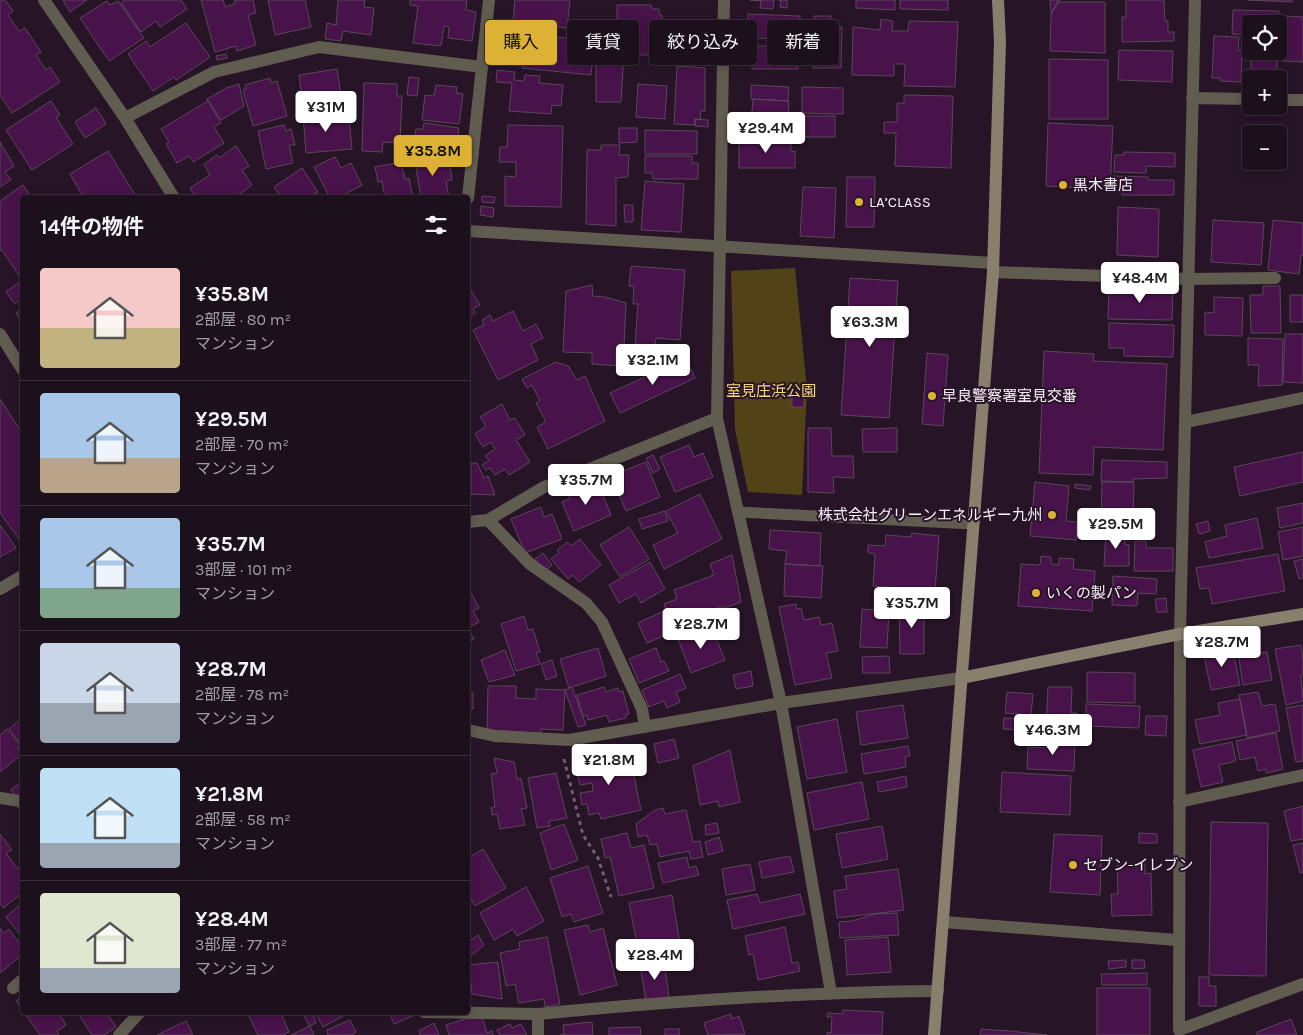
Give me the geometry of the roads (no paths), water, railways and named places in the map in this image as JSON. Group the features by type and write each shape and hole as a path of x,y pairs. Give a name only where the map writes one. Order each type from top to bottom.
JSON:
{"street":[{"path":"44,0 125,118 172,195"},
{"path":"468,195 489,0"},
{"path":"724,0 717,418 781,703 831,993"},
{"path":"934,1035 993,267 1000,42 998,0"},
{"path":"1195,0 1180,634 1177,940 1179,1032 1303,984"},
{"path":"125,118 214,72 319,47 482,67"},
{"path":"1192,98 1242,99"},
{"path":"1287,100 1303,100"},
{"path":"470,231 720,246 993,267 1188,278 1275,278"},
{"path":"0,334 20,366"},
{"path":"1186,422 1303,398"},
{"path":"470,522 488,520 544,487 717,418"},
{"path":"488,520 530,564 586,603 602,622 642,709 645,727"},
{"path":"0,589 20,577"},
{"path":"470,730 495,736 569,740 781,703 961,678 1180,634 1303,614"},
{"path":"1179,802 1303,775"},
{"path":"0,798 20,801"},
{"path":"944,922 1177,940"},
{"path":"470,1013 538,1014 657,1003 831,993 938,991"},
{"path":"538,1014 538,1035"},
{"path":"119,1035 137,1015"}],"lane":[{"path":"738,512 973,524"}],"place":[{"name":"黒木書店","path":"1063,185"},
{"name":"LA’CLASS","path":"859,202"},
{"name":"早良警察署室見交番","path":"932,396"},
{"name":"株式会社グリーンエネルギー九州","path":"1052,515"},
{"name":"いくの製パン","path":"1036,593"},
{"name":"セブン-イレブン","path":"1073,865"}],"park label":[{"name":"室見庄浜公園","path":"771,391"}]}
